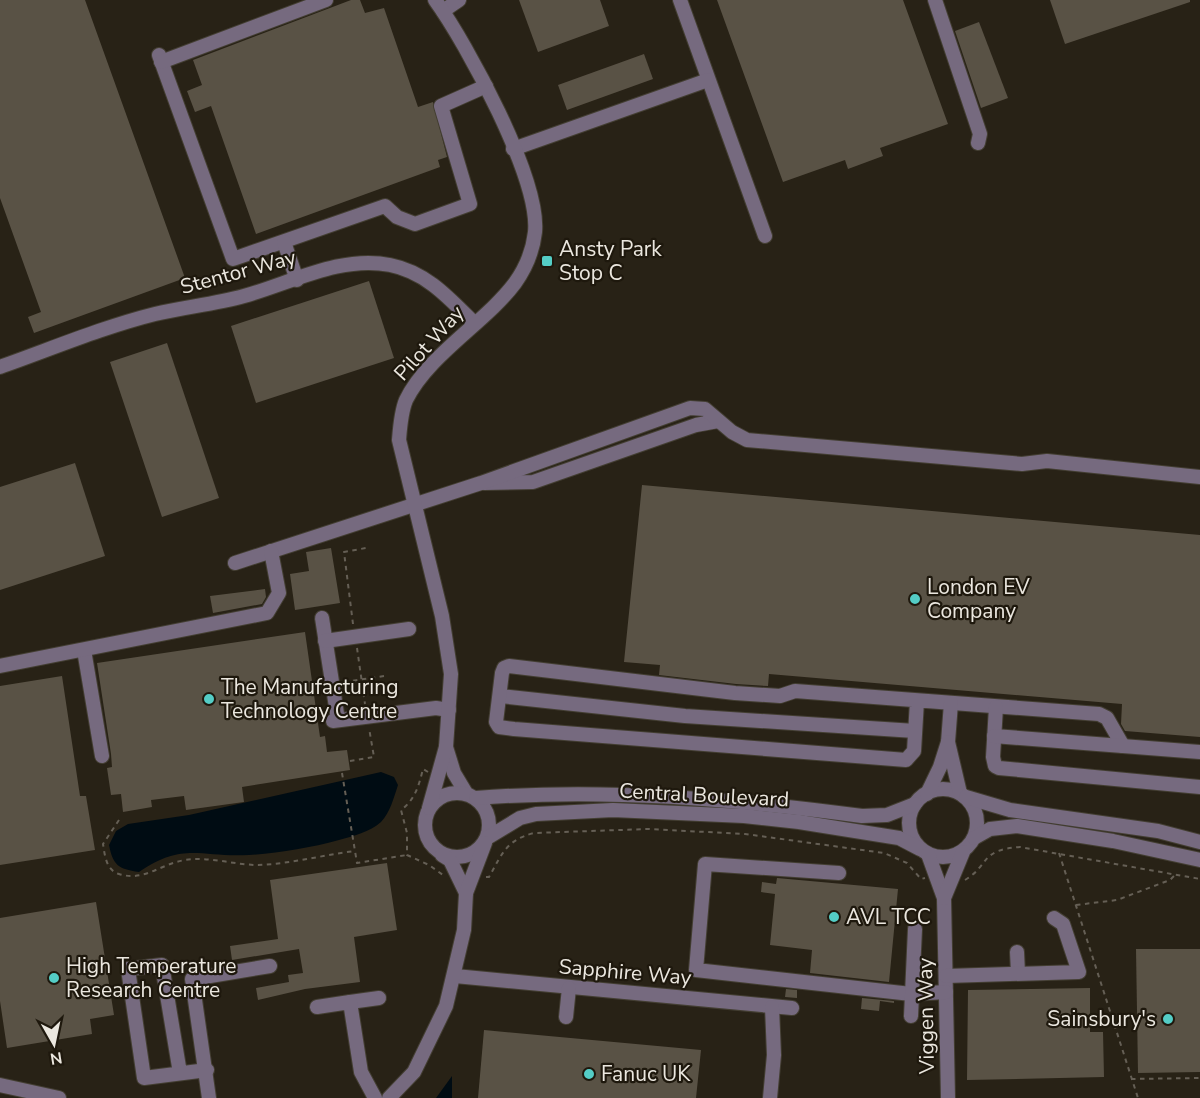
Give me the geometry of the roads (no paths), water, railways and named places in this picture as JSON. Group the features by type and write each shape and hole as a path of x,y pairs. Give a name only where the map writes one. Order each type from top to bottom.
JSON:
{"street":[{"path":"326,0 160,58 233,259 385,207 397,217 415,224 470,204 441,106 486,86"},
{"path":"439,5 459,0"},
{"path":"680,0 765,236"},
{"path":"935,0 980,134 978,142"},
{"name":"Pilot Way","path":"429,808 446,747 451,674 444,628 399,440 406,400 428,371 514,284 532,248 534,215 531,195 486,86 470,53 439,5"},
{"path":"513,149 708,80"},
{"path":"284,242 297,280"},
{"name":"Stentor Way","path":"0,367 154,314 242,297 335,267 361,262 389,265 412,272 430,282 474,323"},
{"path":"235,563 481,483 690,408 705,409 718,421 747,440 1003,463 1022,464 1047,461 1200,477"},
{"path":"0,666 267,613 279,593 271,551"},
{"path":"322,618 336,720 436,708 449,710"},
{"path":"325,640 409,629"},
{"path":"84,650 102,756"},
{"path":"917,700 914,751 906,760 514,729 499,727 496,722 502,673 504,668 509,666 735,693 780,696 795,691 917,700 951,703 996,706 1104,716 1123,746"},
{"path":"500,696 685,716 915,731"},
{"path":"948,742 963,795 976,813 977,829 974,838 963,852 944,858 924,852 914,842 909,827 915,804 927,794 940,767 948,742 951,703"},
{"path":"996,706 993,762 999,768 1200,788"},
{"path":"994,736 1200,752"},
{"name":"Pilot Way","path":"446,747 454,773 471,796"},
{"path":"927,794 942,790 1010,810 1158,831 1200,842"},
{"path":"389,1098 414,1072 430,1042 455,976 464,930 466,893 486,841 490,823 488,813 471,796 444,795 429,808 426,817 426,836 438,851 450,860 466,893"},
{"name":"Central Boulevard","path":"471,796 683,797 862,816 893,813 915,804"},
{"name":"Central Boulevard","path":"486,841 520,818 536,814 613,810 744,816 799,822 899,838 924,852"},
{"path":"974,838 990,829 1017,826 1113,840 1200,860"},
{"path":"438,851 457,858 467,856 486,841"},
{"name":"Viggen Way","path":"924,852 936,874 944,898 948,1098"},
{"name":"Viggen Way","path":"944,898 963,852"},
{"path":"839,873 705,864 696,970 911,994 946,992"},
{"path":"946,976 1079,972 1063,924 1054,918"},
{"path":"911,1016 915,928"},
{"path":"1017,952 1018,973"},
{"path":"180,1073 162,965 128,969 144,1078 207,1070"},
{"path":"209,1098 207,1070 192,979 270,966"},
{"name":"Sapphire Way","path":"455,976 792,1008"},
{"path":"566,1017 569,988"},
{"path":"317,1007 379,998"},
{"path":"350,1002 361,1072 375,1098"},
{"path":"770,1098 774,1055 772,1006"},
{"path":"0,1085 59,1098"}],"place":[{"name":"Ansty Park Stop C","path":"547,261"},
{"name":"London EV Company","path":"915,599"},
{"name":"The Manufacturing Technology Centre","path":"209,699"},
{"name":"AVL TCC","path":"834,917"},
{"name":"High Temperature Research Centre","path":"54,978"},
{"name":"Sainsbury's","path":"1168,1019"},
{"name":"Fanuc UK","path":"589,1074"}]}
